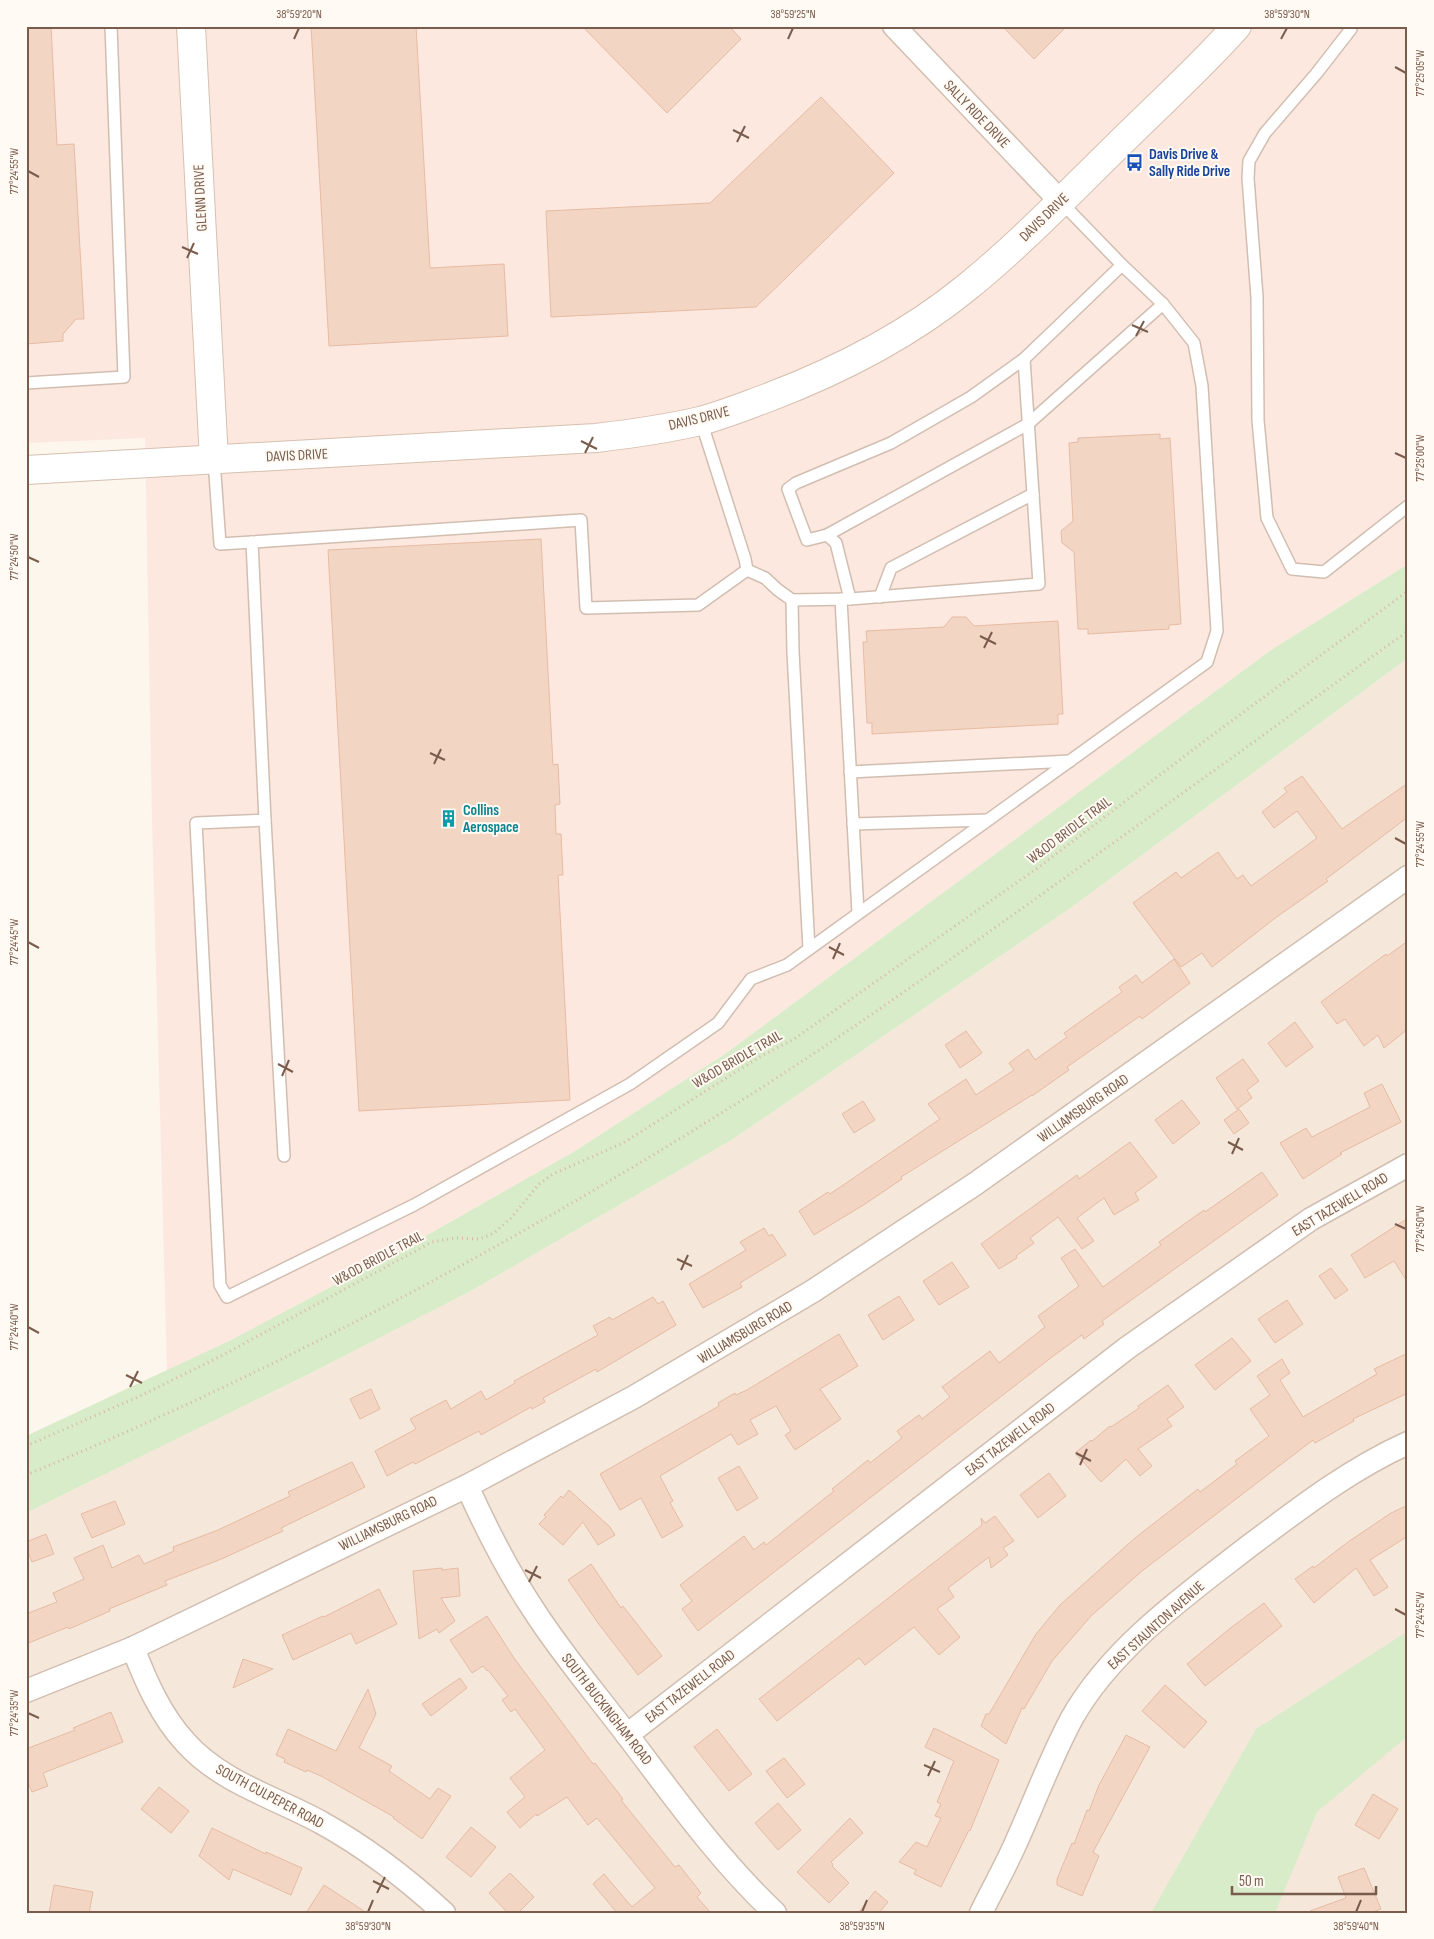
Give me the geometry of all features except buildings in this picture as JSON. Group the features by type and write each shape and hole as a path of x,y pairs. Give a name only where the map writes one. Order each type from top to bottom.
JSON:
{"street":[{"name":"GLENN DRIVE","path":"191,26 214,460"},
{"name":"SALLY RIDE DRIVE","path":"894,26 1061,202"},
{"name":"DAVIS DRIVE","path":"26,470 596,438 640,432 701,420 746,406 802,384 885,344 965,289 1061,202 1174,89 1212,55 1237,26"},
{"name":"WILLIAMSBURG ROAD","path":"26,1691 133,1648 467,1486 634,1397 821,1286 975,1184 1408,876"},
{"name":"EAST TAZEWELL ROAD","path":"627,1735 1128,1348 1311,1219 1408,1165"},
{"name":"EAST STAUNTON AVENUE","path":"981,1913 1018,1839 1049,1764 1072,1718 1105,1672 1127,1647 1195,1588 1301,1507 1346,1476 1408,1443"},
{"name":"SOUTH BUCKINGHAM ROAD","path":"467,1486 503,1560 557,1644 690,1817 752,1890 775,1913"},
{"name":"SOUTH CULPEPER ROAD","path":"133,1648 146,1681 162,1712 186,1744 217,1770 322,1823 370,1852 411,1882 444,1913"}],"lane":[{"path":"26,383 124,378 111,26"},
{"path":"1351,29 1316,74 1265,133 1249,161 1248,178 1257,297 1258,420 1267,518 1292,569 1324,572 1408,506"},
{"path":"265,820 196,823 220,1285 227,1297 414,1205 630,1084 718,1024 750,980 787,965 1208,662 1217,631 1202,386 1194,342 1163,304 1061,202"},
{"path":"1122,264 1024,358 971,397 892,443 788,489 807,540 827,535 1028,424 1163,304"},
{"path":"747,570 766,578 792,600 880,597 1039,584 1024,358"},
{"path":"701,420 747,570"},
{"path":"214,460 220,544 581,520 586,608 698,605 747,570"},
{"path":"880,597 891,568 1033,494"},
{"path":"827,535 836,543 845,599 850,772 858,913"},
{"path":"252,542 284,1156"},
{"path":"792,600 793,652 809,949"},
{"path":"850,772 1070,761"},
{"path":"853,824 988,820"}],"path":[{"name":"W&OD BRIDLE TRAIL","path":"26,1446 140,1396 210,1361 432,1242 455,1238 480,1239 503,1228 539,1184 553,1174 623,1142 750,1063 794,1039 1039,867 1207,739 1408,591"},
{"path":"26,1475 248,1378 476,1257 620,1176 764,1086 921,981 1408,631"}],"shaded area":[{"path":"26,26 1408,26 1408,564 1271,650 725,1054 575,1151 408,1246 231,1340 167,1370 152,820 145,438 26,443"},
{"path":"1408,658 1408,1913 26,1913 26,1513 311,1373 469,1292 733,1139 1072,907"}],"green space":[{"path":"1408,564 1408,658 1072,907 733,1139 469,1292 311,1373 26,1513 26,1436 231,1340 408,1246 575,1151 725,1054 1271,650"},
{"path":"1408,1631 1408,1736 1317,1812 1275,1913 1151,1913 1256,1729"}],"place":[{"name":"Davis Drive & Sally Ride Drive","path":"1135,163"},
{"name":"Collins Aerospace","path":"449,819"}]}
